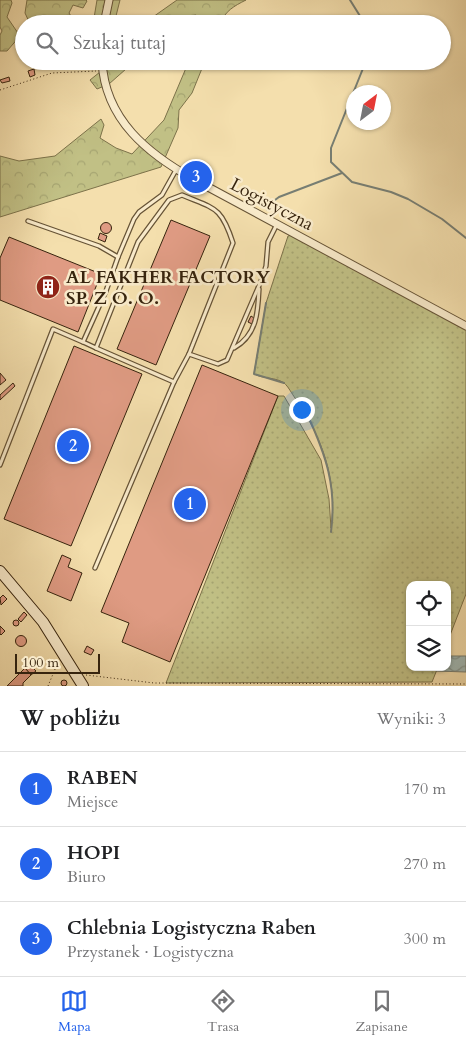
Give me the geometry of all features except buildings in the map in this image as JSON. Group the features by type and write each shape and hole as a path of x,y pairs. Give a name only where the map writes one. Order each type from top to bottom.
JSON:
{"street":[{"path":"106,15 109,0"},
{"name":"Logistyczna","path":"103,71 111,99 127,128 152,153 176,169 466,326"},
{"path":"0,571 43,622 81,682"}],"lane":[{"path":"82,342 106,291 118,256 134,219 139,212 162,194 176,169"},
{"path":"95,568 174,382 189,354 233,243 225,218 212,207 182,195 169,200 138,242 96,348"},
{"path":"28,222 99,246 118,256"},
{"path":"189,354 218,364 227,360 234,348 261,280 266,266 268,242 277,224"},
{"path":"234,348 247,338 254,325 259,311 261,280"},
{"path":"0,465 53,330 174,382"}],"path":[{"path":"0,90 52,74 103,71"},
{"path":"48,686 60,658 64,654"},
{"path":"81,682 83,674 154,683 466,684"}],"green space":[{"path":"0,0 11,0 12,3 7,17 15,29 15,42 7,51 0,51 0,35 2,31 0,27"},
{"path":"27,0 87,1 83,8 73,5 69,13 70,15 26,15"},
{"path":"97,0 120,0 116,15 94,15"},
{"path":"177,0 246,0 230,9 225,15 156,15"},
{"path":"102,70 125,70 109,84 97,89 90,80"},
{"path":"185,70 201,70 192,93 179,110 178,128 161,167 0,217 0,156 19,161 55,156 101,119 104,125 100,138 116,148 132,154 164,120"},
{"path":"296,234 466,326 466,594 451,633 451,581 406,581 406,671 436,671 432,682 166,683 278,396 284,396 321,460 329,499 331,528 333,511 330,477 326,460 313,428 285,384 281,381 254,374 266,303 288,236"}],"water":[{"path":"451,656 466,656 466,672 436,671 451,671"}],"waterway":[{"path":"350,0 359,15"},
{"path":"362,70 331,148 331,162 352,182 391,192 408,199 442,219 466,238"},
{"path":"267,210 271,203 279,197 342,173"},
{"path":"266,303 254,374 284,383"},
{"path":"307,414 325,457 331,486 331,532"}],"place":[{"name":"Chlebnia Logistyczna Raben","path":"196,177"},
{"name":"AL FAKHER FACTORY SP. Z O. O.","path":"48,287"},
{"name":"HOPI","path":"73,446"},
{"name":"RABEN","path":"190,504"}]}
